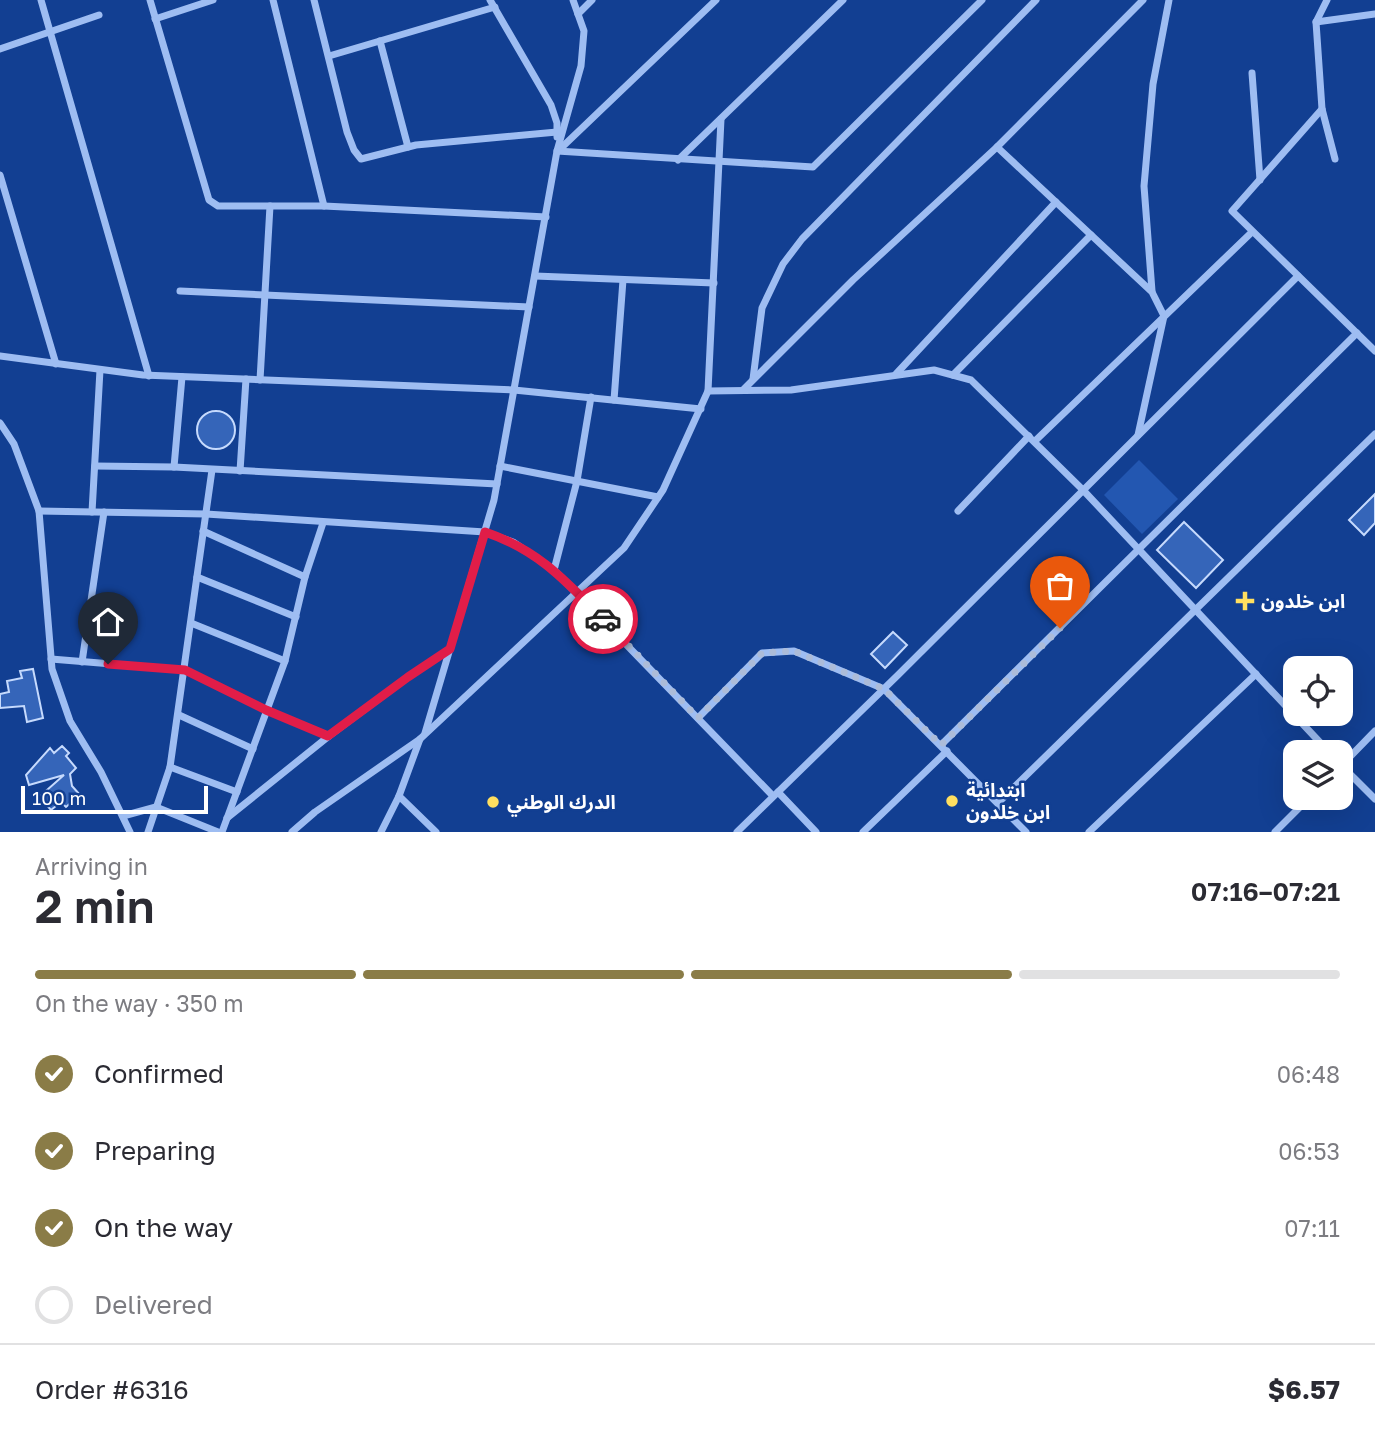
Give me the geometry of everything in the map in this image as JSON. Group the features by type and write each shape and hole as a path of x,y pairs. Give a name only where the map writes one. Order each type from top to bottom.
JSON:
{"street":[{"path":"41,0 149,376"},
{"path":"150,0 209,200 218,206 324,206 545,217"},
{"path":"155,19 212,0"},
{"path":"274,0 324,206"},
{"path":"314,0 347,132 361,159 408,147 557,132"},
{"path":"381,832 423,736 497,484 557,152 581,66 584,31 573,0"},
{"path":"578,14 592,0"},
{"path":"557,152 716,0"},
{"path":"678,160 844,0"},
{"path":"557,152 813,167 982,0"},
{"path":"753,380 762,308 782,264 802,239 1037,0"},
{"path":"744,389 853,280 997,147 1143,0"},
{"path":"1152,292 1144,187 1153,84 1169,0"},
{"path":"1327,0 1316,22 1322,109 1335,159"},
{"path":"329,56 493,4 551,105 557,123 557,152"},
{"path":"1316,22 1375,14"},
{"path":"0,49 99,15"},
{"path":"380,41 408,147"},
{"path":"1252,73 1260,180"},
{"path":"1322,109 1233,211 1375,351"},
{"path":"292,832 315,812 423,736 624,548 659,497 708,391 721,119"},
{"path":"997,147 1152,292 1164,316 1138,435"},
{"path":"0,175 56,364"},
{"path":"896,374 1056,202"},
{"path":"260,380 271,206"},
{"path":"958,511 1252,232"},
{"path":"953,375 1091,235"},
{"path":"535,276 714,284"},
{"path":"737,832 1298,276"},
{"path":"614,400 624,280"},
{"path":"180,291 529,307"},
{"path":"941,745 1357,333"},
{"path":"0,356 149,376 514,390 701,409"},
{"path":"92,512 100,370"},
{"path":"708,391 792,390 934,370 971,380 1083,490 1318,740"},
{"path":"174,467 182,377"},
{"path":"240,471 246,379"},
{"path":"554,570 577,481 591,397"},
{"path":"0,423 14,444 38,510 51,669 70,722 101,772 130,832"},
{"path":"998,803 1375,434"},
{"path":"95,466 174,467 497,484"},
{"path":"500,466 659,497"},
{"path":"148,832 170,767 212,470"},
{"path":"38,510 206,514 485,532 513,542 554,570 698,718 816,832"},
{"path":"82,662 104,512"},
{"path":"123,816 156,807 220,832 285,661 305,577 323,523"},
{"path":"204,531 305,577"},
{"path":"197,577 296,617"},
{"path":"191,623 285,661"},
{"path":"227,818 328,736 450,649"},
{"path":"698,718 762,653 794,651 884,689 1026,832"},
{"path":"51,659 185,670 266,710 328,736"},
{"path":"1089,832 1256,674"},
{"path":"179,715 253,749"},
{"path":"1353,753 1375,731"},
{"path":"863,832 947,751"},
{"path":"170,767 237,792"},
{"path":"1353,777 1375,799"},
{"path":"399,796 436,832"},
{"path":"1275,832 1297,810"}],"shaded area":[{"path":"1139,460 1178,499 1142,534 1104,495"}],"building":[{"path":"216,411 230,416 235,430 230,444 216,449 202,444 197,430 202,416"},
{"path":"1375,494 1375,523 1364,535 1349,520"},
{"path":"1184,522 1223,560 1196,588 1157,550"},
{"path":"893,632 907,645 885,668 871,654"},
{"path":"33,669 43,718 27,722 24,706 0,708 0,694 9,692 7,681 22,678 20,671"},
{"path":"62,746 69,753 66,756 76,768 70,774 72,786 80,795 66,807 61,802 51,810 39,797 64,775 29,785 26,775 50,748 54,753"}],"way so far":[{"path":"603,619 698,718 762,653 794,651 884,689 941,745 1060,628"}],"place":[{"name":"ابن خلدون","path":"1245,601"},
{"name":"ابتدائية ابن خلدون","path":"952,801"},
{"name":"الدرك الوطني","path":"493,802"}],"route":[{"path":"108,664 185,670 266,710 328,736 450,649 485,532 513,542 554,570 603,619"}]}
